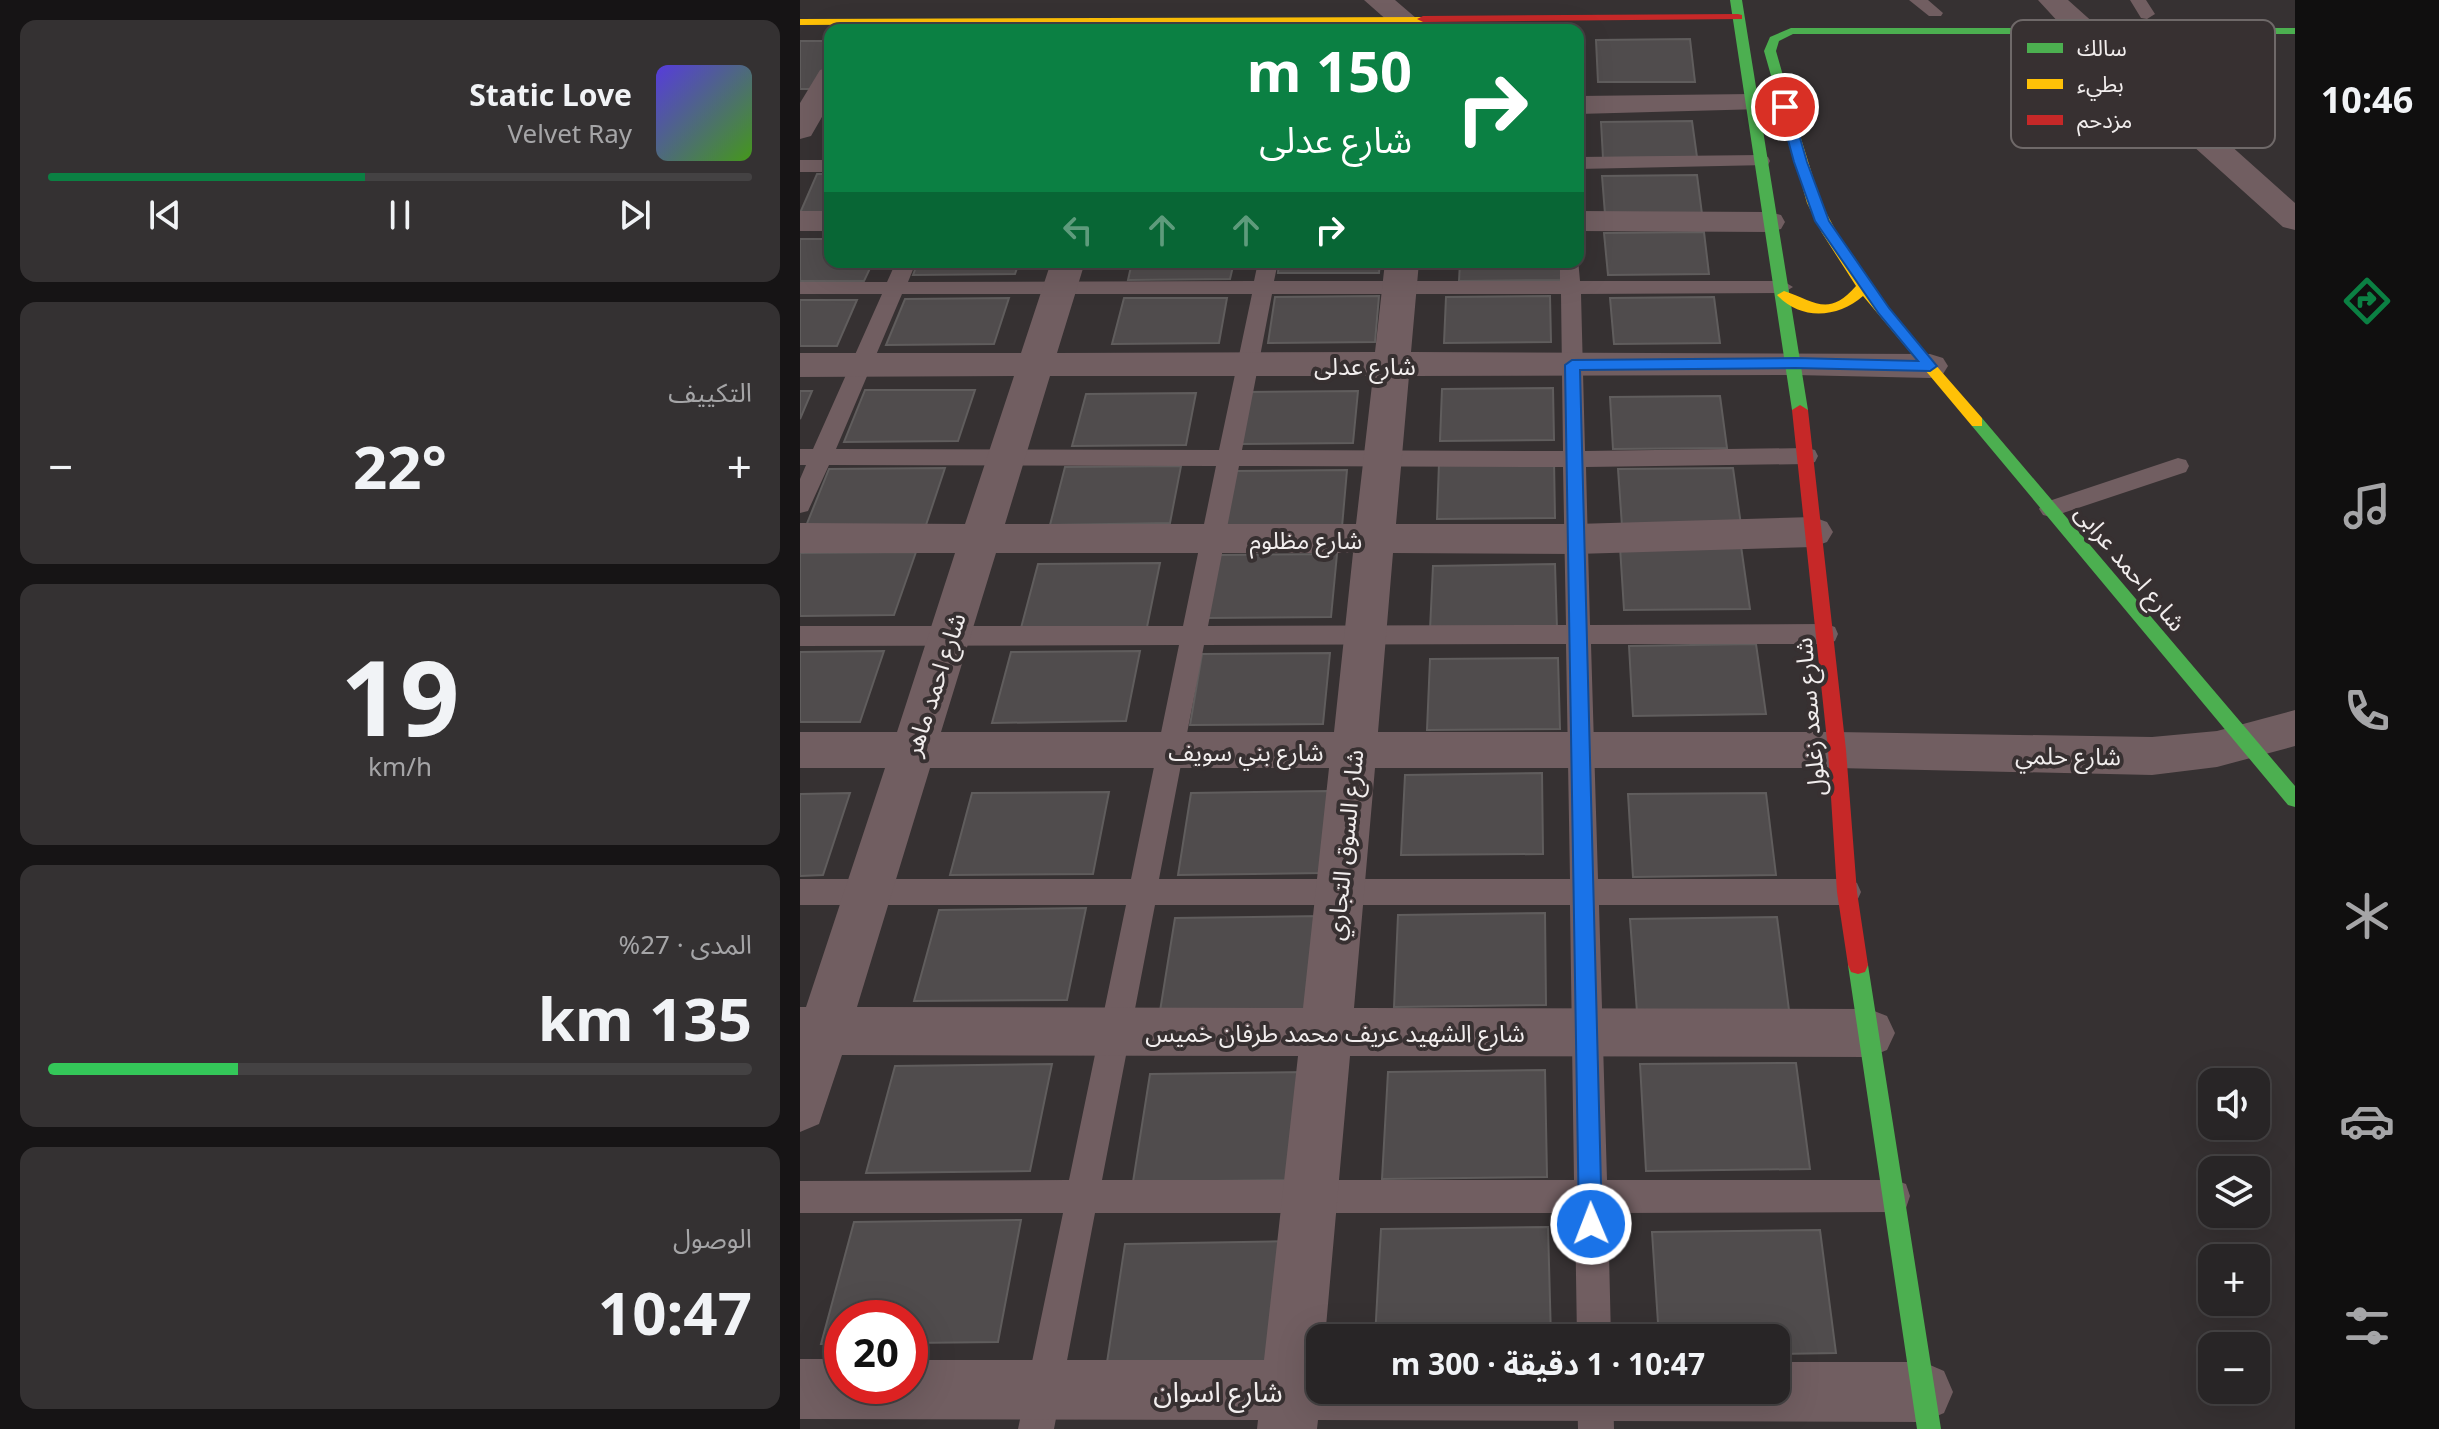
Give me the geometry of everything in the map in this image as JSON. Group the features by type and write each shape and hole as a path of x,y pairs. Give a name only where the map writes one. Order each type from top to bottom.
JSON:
{"main road":[{"path":"1930,366 1865,284 1822,221 1813,201 1770,51 1770,45 1781,34 2142,7 2295,16"},
{"path":"1144,24 1409,24 1742,11"},
{"name":"شارع سعد زغلول","path":"1742,11 1769,222 1784,291 1807,456 1837,750 1847,892 1926,1411"},
{"path":"1779,15 1935,13 2066,15 2138,20"},
{"path":"800,22 829,24"},
{"path":"2275,30 2295,31"},
{"path":"1784,291 1797,307 1821,311 1849,302 1865,284"},
{"name":"شارع احمد عرابى","path":"1930,366 2295,799"}],"street":[{"path":"1378,0 1409,24"},
{"path":"811,111 824,87"},
{"path":"1584,105 1752,103"},
{"path":"2215,148 2295,220"},
{"path":"800,221 824,221"},
{"path":"1584,221 1769,222"},
{"name":"شارع احمد ماهر","path":"800,1106 812,1031 867,892 1064,275"},
{"name":"شارع السوق التجاري","path":"1289,1410 1400,276"},
{"name":"شارع عدلى","path":"800,365 1795,363 1930,366"},
{"name":"شارع مظلوم","path":"800,538 1576,539 1813,532"},
{"name":"شارع حلمي","path":"1837,750 2152,756 2248,743 2295,728"},
{"name":"شارع بني سويف","path":"800,750 1837,750"},
{"name":"شارع الشهيد عريف محمد طرفان خميس","path":"812,1031 1869,1033"},
{"name":"شارع اسوان","path":"800,1389 1040,1410 1289,1410 1369,1404"},
{"name":"شارع اسوان","path":"1790,1401 1926,1411"}],"lane":[{"path":"1917,0 1935,13"},
{"path":"1584,163 1761,161"},
{"path":"800,166 824,166"},
{"path":"800,505 810,457 861,365 903,268"},
{"path":"800,288 895,288 1064,275 1266,275 1571,276 1784,291"},
{"path":"1040,1410 1266,275"},
{"path":"1571,276 1593,1324"},
{"path":"810,457 1575,459 1807,456"},
{"path":"2051,509 2178,466"},
{"path":"800,636 1826,634"},
{"path":"800,892 1847,892"},
{"path":"800,1197 1894,1196"}],"building":[{"path":"1690,39 1695,82 1598,82 1596,40"},
{"path":"800,41 824,41 824,76 817,89 800,89"},
{"path":"1692,121 1697,157 1603,158 1601,122"},
{"path":"817,174 824,174 824,213 800,213"},
{"path":"1697,175 1702,214 1605,214 1602,176"},
{"path":"1704,232 1709,274 1608,275 1604,233"},
{"path":"800,239 824,239 824,268 870,268 864,281 800,281"},
{"path":"916,268 1017,268 1015,274 913,275"},
{"path":"1131,268 1233,268 1230,279 1128,280"},
{"path":"1278,268 1379,268 1379,273 1278,273"},
{"path":"1460,268 1561,268 1562,280 1459,281"},
{"path":"1379,296 1375,342 1268,343 1275,297"},
{"path":"1550,296 1551,342 1444,343 1446,297"},
{"path":"1714,297 1720,343 1614,344 1610,298"},
{"path":"1009,298 994,344 886,345 905,299"},
{"path":"1124,298 1227,298 1219,343 1112,344"},
{"path":"800,300 857,300 837,346 800,346"},
{"path":"1553,388 1554,440 1440,441 1442,389"},
{"path":"865,390 975,390 958,441 844,442"},
{"path":"800,391 812,391 800,419"},
{"path":"1358,391 1353,443 1240,444 1248,392"},
{"path":"1196,393 1186,445 1072,446 1086,394"},
{"path":"1720,396 1727,448 1613,449 1610,397"},
{"path":"1554,461 1555,518 1437,519 1439,463"},
{"path":"1181,466 1170,523 1050,525 1065,467"},
{"path":"945,468 926,525 806,526 829,469"},
{"path":"1733,468 1741,525 1622,526 1618,469"},
{"path":"1347,470 1342,527 1222,528 1232,471"},
{"path":"1741,546 1750,609 1624,610 1620,547"},
{"path":"916,552 894,615 800,616 800,553"},
{"path":"1337,554 1331,617 1206,618 1216,555"},
{"path":"1160,563 1147,627 1021,628 1038,564"},
{"path":"1555,564 1557,629 1430,630 1433,566"},
{"path":"1756,644 1766,714 1633,716 1629,646"},
{"path":"884,651 860,722 800,722 800,652"},
{"path":"1140,651 1126,721 992,723 1011,652"},
{"path":"1330,653 1323,724 1190,725 1202,654"},
{"path":"1558,658 1560,729 1427,730 1430,659"},
{"path":"1542,773 1543,854 1401,855 1405,775"},
{"path":"1329,791 1322,873 1178,875 1191,793"},
{"path":"1109,792 1093,874 950,875 972,793"},
{"path":"850,793 823,875 800,876 800,794"},
{"path":"1766,793 1776,875 1633,877 1628,794"},
{"path":"1086,908 1067,1000 914,1001 939,910"},
{"path":"1545,913 1546,1005 1394,1007 1398,915"},
{"path":"1322,916 1313,1009 1160,1011 1175,918"},
{"path":"1777,917 1789,1010 1637,1012 1630,919"},
{"path":"1796,1063 1810,1169 1646,1171 1640,1064"},
{"path":"1052,1064 1030,1171 866,1173 895,1066"},
{"path":"1545,1070 1547,1177 1382,1179 1388,1072"},
{"path":"1307,1072 1298,1180 1133,1182 1150,1074"},
{"path":"1021,1220 998,1342 928,1343 928,1300 833,1300 854,1222"},
{"path":"1548,1227 1551,1324 1376,1324 1381,1229"},
{"path":"1820,1230 1836,1353 1790,1354 1790,1324 1658,1324 1652,1232"},
{"path":"1295,1241 1284,1366 1106,1369 1125,1244"}],"traffic: fast":[{"path":"1736,0 1800,410"},
{"path":"1793,132 1770,51 1774,39 1791,31 2011,31"},
{"path":"2275,31 2295,31"},
{"path":"1977,422 2295,799"},
{"path":"1858,965 1929,1429"}],"traffic: slow":[{"path":"800,22 1423,19"},
{"path":"1793,132 1814,203 1846,262 1887,318 1977,422"},
{"path":"1784,295 1806,307 1828,309 1847,302 1865,284"}],"traffic: jam":[{"path":"1423,19 1738,17"},
{"path":"1800,410 1837,750 1847,892 1858,965"}],"route":[{"path":"1591,1224 1572,365 1795,363 1930,366 1884,311 1822,221 1800,162 1785,107"}]}
